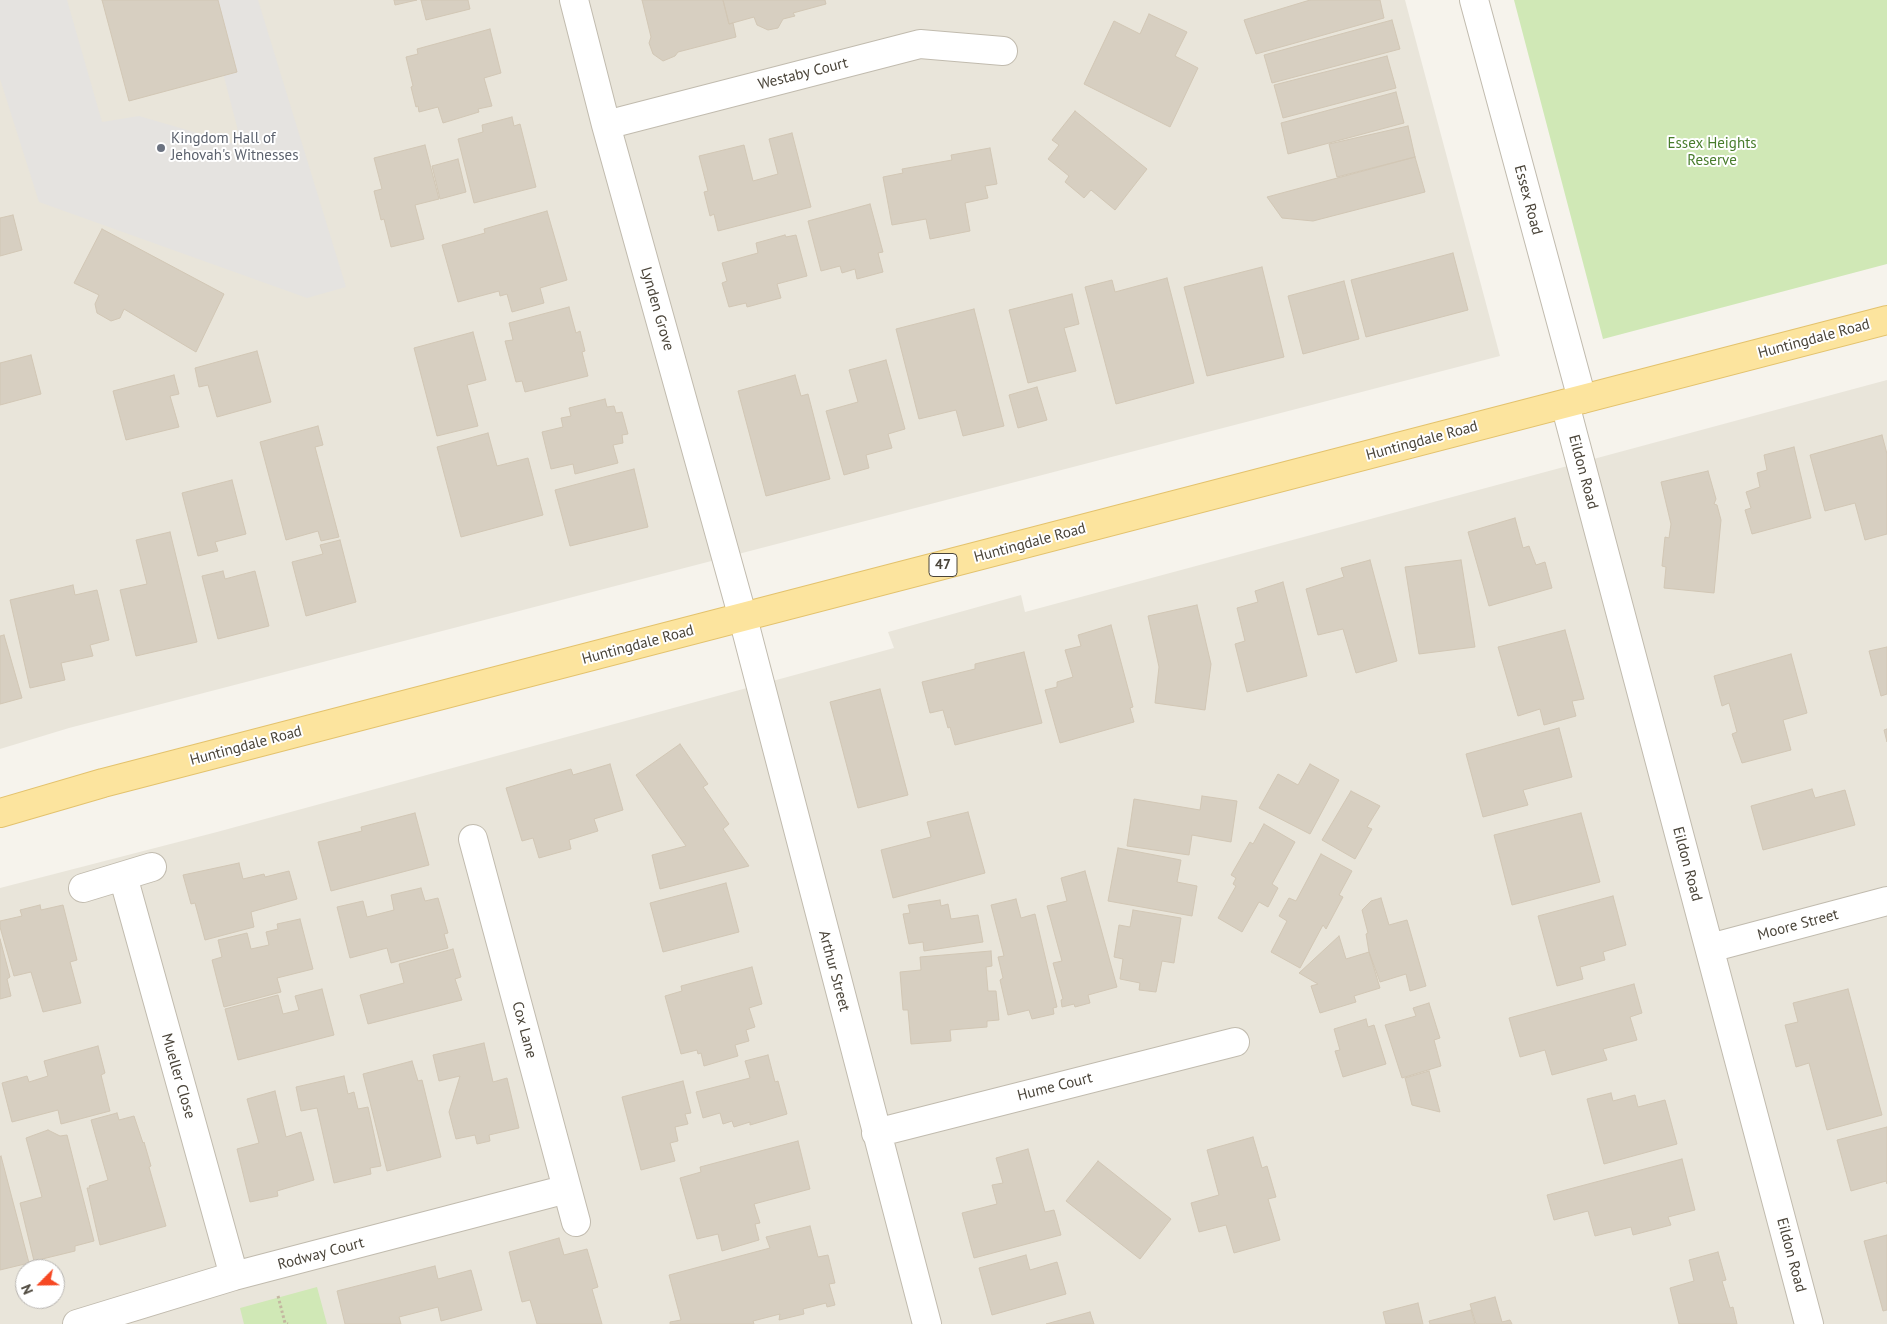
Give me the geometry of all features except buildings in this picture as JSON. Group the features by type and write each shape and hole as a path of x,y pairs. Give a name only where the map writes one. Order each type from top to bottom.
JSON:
{"main road":[{"name":"Huntingdale Road","path":"0,814 103,783 1887,320"}],"street":[{"name":"Lynden Grove","path":"574,0 606,125 743,618"},
{"name":"Essex Road","path":"1474,0 1574,402"},
{"name":"Westaby Court","path":"606,125 920,44 1003,51"},
{"name":"Eildon Road","path":"1574,402 1710,948 1809,1324"},
{"name":"Arthur Street","path":"743,618 927,1324"},
{"name":"Cox Lane","path":"473,839 576,1222"},
{"path":"83,888 152,868"},
{"name":"Mueller Close","path":"122,876 234,1276"},
{"name":"Moore Street","path":"1710,948 1887,901"},
{"name":"Hume Court","path":"876,1133 1235,1042"},
{"name":"Rodway Court","path":"77,1324 234,1276 567,1189"}],"shaded area":[{"path":"0,0 1405,0 1500,356 69,728 0,749"},
{"name":"Kingdom Hall of Jehovah's Witnesses","path":"0,0 67,0 102,122 139,116 242,146 204,0 258,0 346,287 307,298 39,202 0,79"},
{"path":"1887,380 1887,1324 0,1324 0,888 217,832 894,648 888,632 1021,595 1025,612"}],"green space":[{"name":"Essex Heights Reserve","path":"1514,0 1887,0 1887,264 1603,339"},
{"path":"317,1287 327,1324 244,1324 240,1308"}],"place":[{"name":"Kingdom Hall of Jehovah's Witnesses","path":"161,148"}]}
